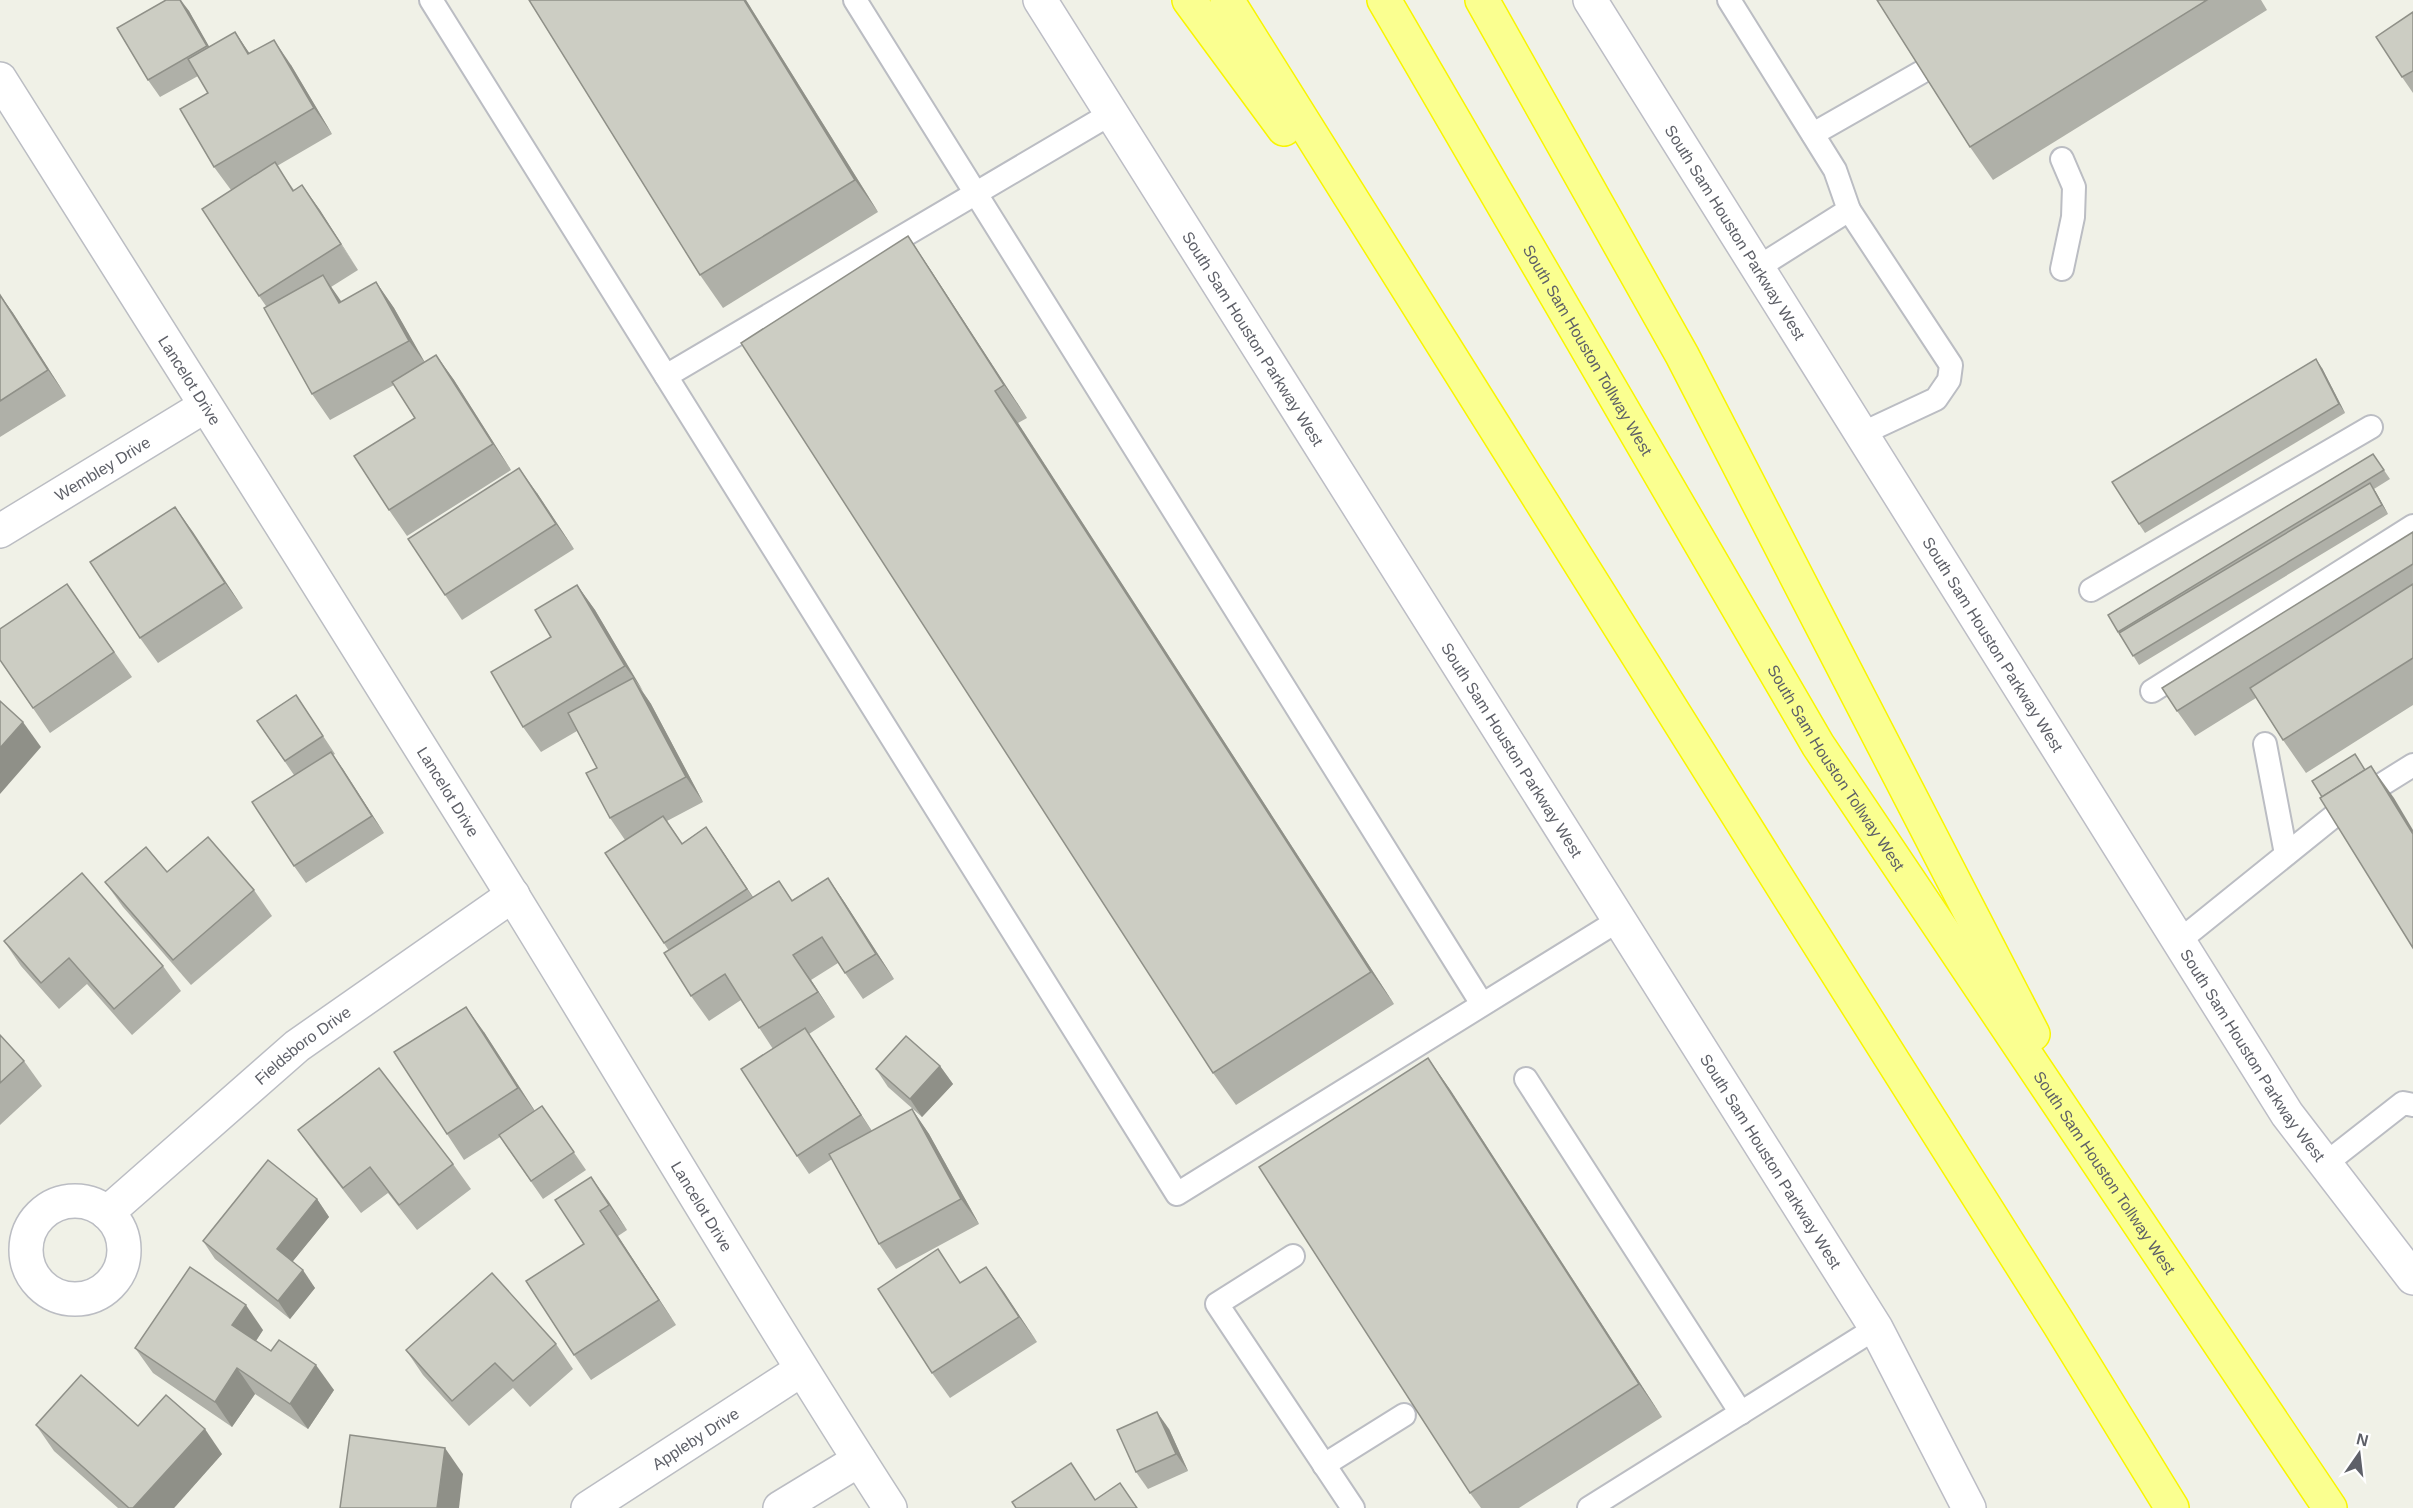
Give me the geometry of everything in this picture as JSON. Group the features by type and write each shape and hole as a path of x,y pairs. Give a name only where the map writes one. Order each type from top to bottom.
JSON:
{"highway":[{"path":"1189,0 1443,346"},
{"path":"1227,0 2053,1314 2172,1508"},
{"name":"South Sam Houston Tollway West","path":"1384,0 1818,745 2330,1508"},
{"path":"1482,0 1682,355 2106,1174"}],"main road":[{"name":"South Sam Houston Parkway West","path":"1040,0 1876,1329 1969,1508"},
{"name":"South Sam Houston Parkway West","path":"1590,0 2287,1114 2413,1278"},
{"name":"Lancelot Drive","path":"0,79 205,406 318,580 513,895 801,1370 890,1508"},
{"name":"Wembley Drive","path":"0,531 205,406"},
{"name":"Fieldsboro Drive","path":"107,1213 297,1046 513,895"},
{"name":"Appleby Drive","path":"588,1508 801,1370"},
{"path":"780,1508 859,1461"}],"lane":[{"path":"431,0 1177,1194 1619,920"},
{"path":"855,0 1482,1004"},
{"path":"1729,0 1835,170 1849,210 1951,365 1949,380 1936,399 1861,434"},
{"path":"1813,134 1920,73"},
{"path":"666,376 1112,113"},
{"path":"2062,159 2074,187 2073,217 2062,269"},
{"path":"1757,268 1849,210"},
{"path":"2091,590 2372,427"},
{"path":"2152,691 2413,526"},
{"path":"2265,744 2286,854"},
{"path":"2381,785 2412,767"},
{"path":"2179,941 2334,816"},
{"path":"1526,1079 1741,1413"},
{"path":"2325,1164 2403,1103 2413,1105"},
{"path":"1293,1256 1217,1304 1353,1508"},
{"path":"1589,1508 1876,1329"},
{"path":"1324,1465 1404,1415"}],"building":[{"path":"166,0 180,0 207,46 148,80 117,28"},
{"path":"529,0 744,0 855,180 700,275"},
{"path":"1877,0 2207,0 1970,147"},
{"path":"2413,12 2413,71 2402,77 2376,37"},
{"path":"235,32 248,54 274,40 314,108 214,167 180,109 208,93 188,59"},
{"path":"275,162 293,191 302,185 341,244 259,296 202,209"},
{"path":"908,236 1004,385 995,391 1371,972 1213,1073 741,343"},
{"path":"323,275 339,303 376,282 409,341 312,394 264,308"},
{"path":"0,295 48,370 0,401"},
{"path":"436,355 493,444 389,510 354,456 415,418 392,382"},
{"path":"2316,359 2339,404 2139,524 2112,482"},
{"path":"2373,454 2384,470 2118,632 2108,615"},
{"path":"519,468 556,524 445,595 408,539"},
{"path":"2370,483 2382,505 2133,656 2119,633"},
{"path":"175,507 225,583 140,638 90,562"},
{"path":"2413,532 2413,564 2177,711 2162,688"},
{"path":"67,584 114,652 33,708 0,660 0,629"},
{"path":"2413,584 2413,658 2283,740 2250,688"},
{"path":"577,585 625,666 523,727 491,672 551,637 535,610"},
{"path":"633,678 686,777 610,818 586,773 597,768 568,713"},
{"path":"296,695 323,736 285,761 257,721"},
{"path":"0,701 23,722 0,748"},
{"path":"331,752 372,816 294,866 252,802"},
{"path":"2355,754 2365,770 2322,797 2312,781"},
{"path":"2371,766 2413,834 2413,948 2320,798"},
{"path":"663,816 682,844 706,827 747,889 664,943 605,853"},
{"path":"208,837 254,890 173,960 105,882 146,847 167,872"},
{"path":"82,873 163,966 114,1009 69,958 41,983 4,941"},
{"path":"828,878 876,954 845,973 822,937 793,955 818,992 759,1028 725,974 691,996 664,953 779,881 792,901"},
{"path":"466,1007 518,1088 447,1134 394,1052"},
{"path":"805,1028 861,1115 797,1156 741,1069"},
{"path":"0,1035 24,1061 0,1083"},
{"path":"906,1036 940,1066 910,1099 876,1069"},
{"path":"1428,1058 1639,1384 1470,1493 1259,1167"},
{"path":"379,1068 453,1164 399,1205 370,1167 343,1188 298,1130"},
{"path":"542,1106 574,1152 531,1181 499,1135"},
{"path":"912,1109 961,1199 879,1244 829,1154"},
{"path":"268,1160 317,1199 277,1249 303,1270 278,1301 203,1241"},
{"path":"591,1177 609,1205 600,1211 659,1300 574,1355 526,1281 584,1244 555,1200"},
{"path":"938,1249 960,1283 986,1267 1019,1317 932,1373 878,1289"},
{"path":"190,1267 246,1305 232,1325 271,1351 279,1340 316,1365 290,1404 237,1368 215,1402 135,1348"},
{"path":"492,1273 556,1344 513,1381 495,1363 452,1401 406,1350"},
{"path":"81,1375 138,1426 166,1395 205,1429 133,1508 129,1508 36,1425"},
{"path":"1157,1412 1176,1454 1136,1472 1117,1430"},
{"path":"350,1435 445,1448 437,1508 340,1508"},
{"path":"1071,1463 1095,1500 1120,1483 1137,1508 1016,1508 1012,1502"}]}
